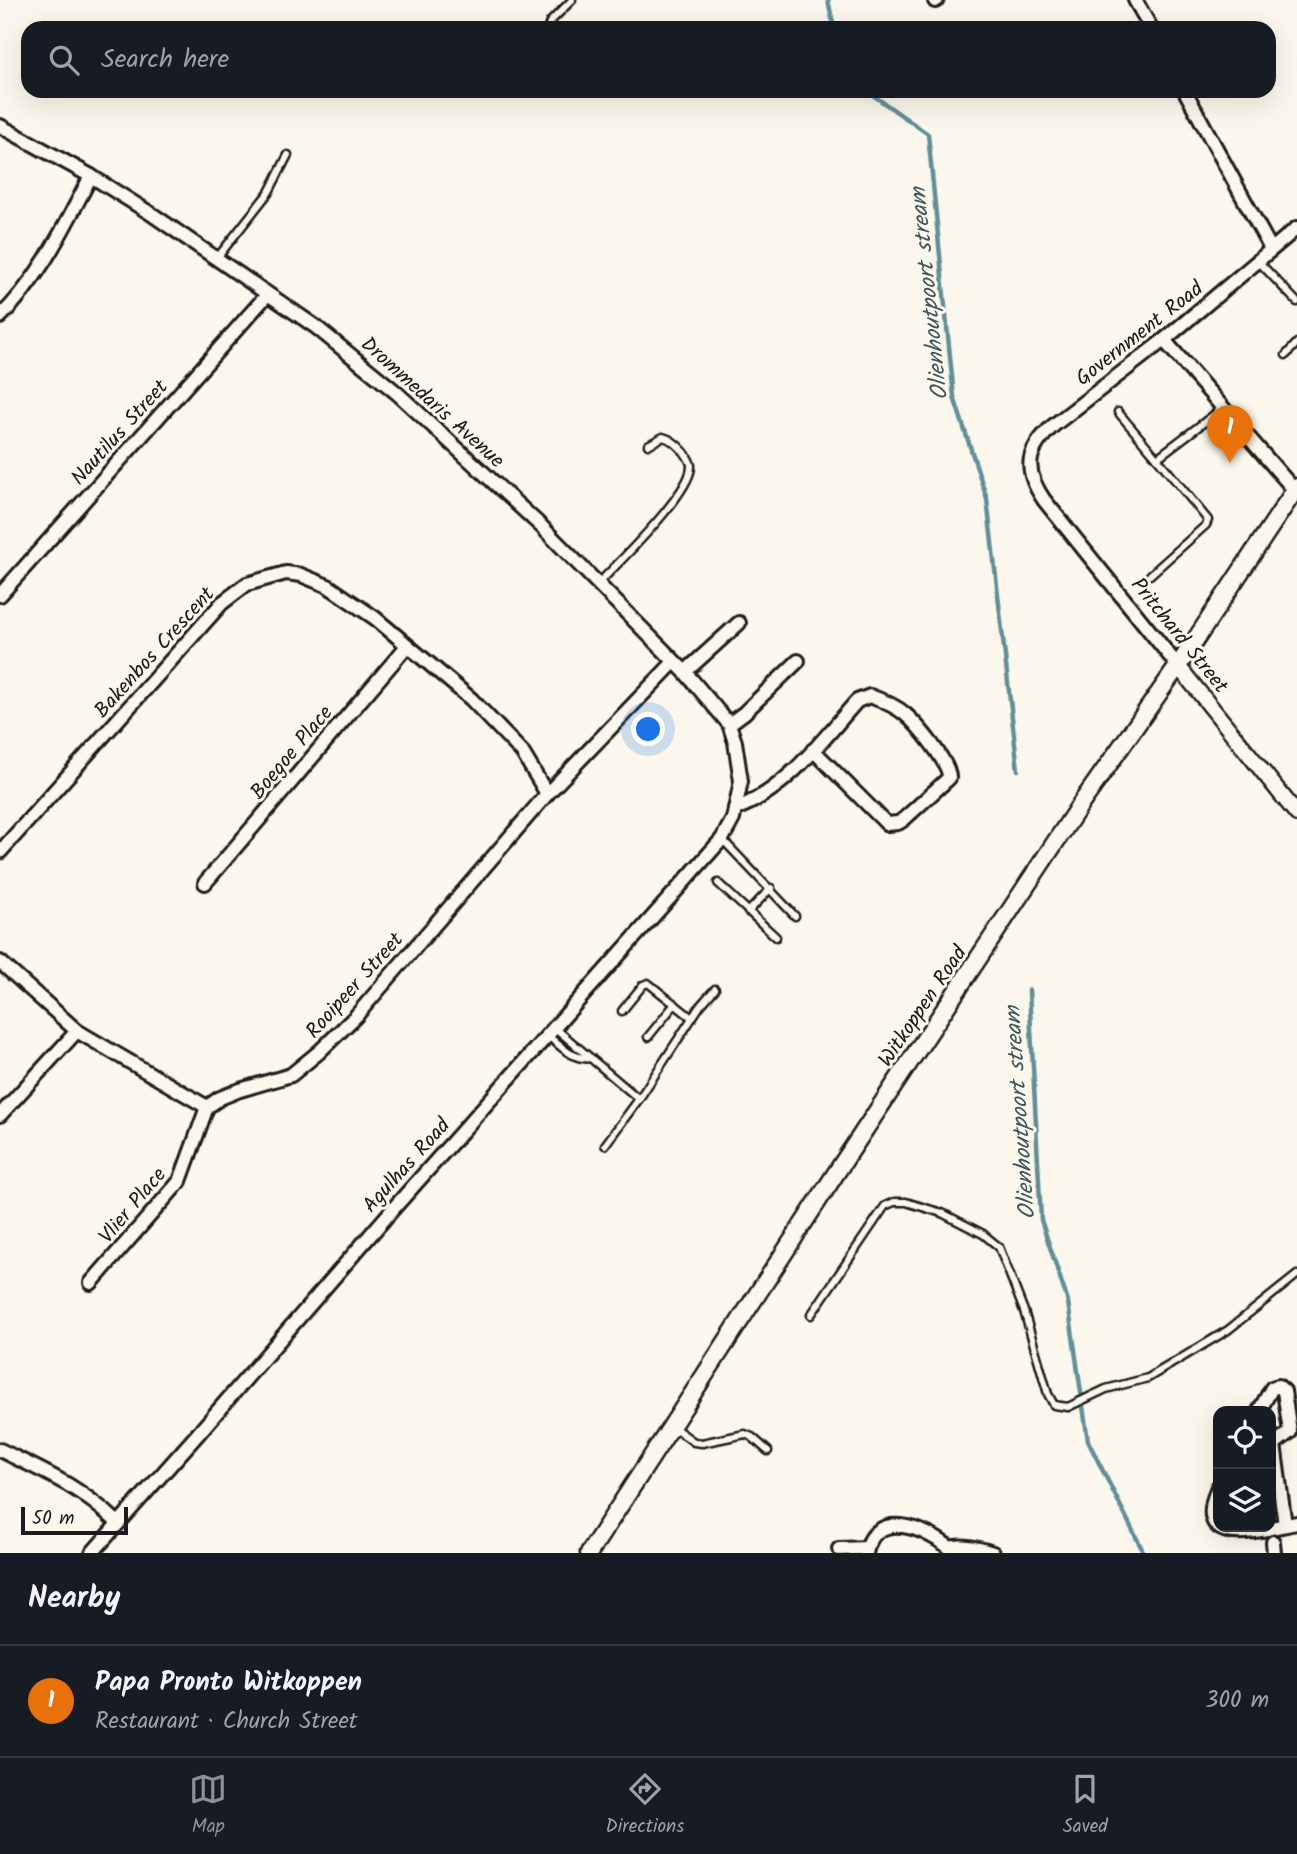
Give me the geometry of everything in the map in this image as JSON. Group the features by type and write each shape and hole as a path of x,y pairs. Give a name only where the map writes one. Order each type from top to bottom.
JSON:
{"main road":[{"name":"Witkoppen Road","path":"589,1553 1072,816 1178,666 1296,490"}],"street":[{"path":"1135,0 1147,21"},
{"path":"1189,98 1271,249"},
{"name":"Drommedaris Avenue","path":"0,126 91,176 316,327 363,364 507,494 685,672 729,724 741,781 736,803"},
{"path":"0,317 38,272 91,176"},
{"name":"Government Road","path":"1032,480 1030,456 1040,437 1164,340 1297,228"},
{"name":"Nautilus Street","path":"0,595 267,295"},
{"path":"1164,340 1296,490"},
{"name":"Pritchard Street","path":"1032,480 1044,500 1297,814"},
{"name":"Bakenbos Crescent","path":"0,852 222,603 247,584 286,573 317,581 364,611 471,699 522,752 547,794"},
{"path":"685,672 739,623"},
{"name":"Boegoe Place","path":"205,883 407,646"},
{"path":"729,724 798,661"},
{"name":"Rooipeer Street","path":"206,1107 240,1090 291,1075 319,1052 356,1016 547,794 674,662"},
{"path":"736,803 760,799 785,779 857,701 870,696 904,713 943,760 949,778 903,820 887,824 813,750"},
{"name":"Agulhas Road","path":"92,1553 722,839 736,803"},
{"path":"0,962 77,1031 206,1107"},
{"path":"0,1115 77,1031"},
{"name":"Vlier Place","path":"91,1283 180,1181 206,1107"},
{"path":"1262,1406 1272,1388 1278,1386 1284,1391 1290,1432 1276,1441"},
{"path":"0,1450 72,1486 91,1498 118,1523"},
{"path":"1275,1469 1291,1524"},
{"path":"839,1549 867,1550 876,1535 886,1528 900,1524 912,1526 928,1534 948,1551 955,1546 993,1553"}],"lane":[{"path":"551,21 572,0"},
{"path":"215,259 269,192 288,155"},
{"path":"1258,261 1297,302"},
{"path":"1286,355 1297,343"},
{"path":"1157,458 1223,408"},
{"path":"1118,412 1208,520 1206,525 1150,575"},
{"path":"598,584 682,491 688,476 691,466 675,442 663,437 648,445"},
{"path":"722,839 795,916"},
{"path":"718,883 776,937"},
{"path":"748,912 771,888"},
{"path":"622,1011 645,984 652,985 692,1018"},
{"path":"605,1145 715,989"},
{"path":"648,1037 675,1004"},
{"path":"552,1032 576,1058 591,1058 639,1099"},
{"path":"811,1315 885,1206 899,1202 919,1205 957,1219 999,1247 1024,1311 1051,1401 1060,1407 1106,1389 1148,1378 1228,1330 1297,1275"},
{"path":"671,1426 694,1442 702,1443 745,1434 768,1451"}],"waterway":[{"name":"Olienhoutpoort stream","path":"828,0 832,21"},
{"name":"Olienhoutpoort stream","path":"877,98 928,134 954,397 987,499 1018,770"},
{"name":"Olienhoutpoort stream","path":"1029,990 1041,1220 1068,1302 1088,1441 1142,1553"}],"place":[{"name":"Papa Pronto Witkoppen","path":"1230,463"}]}
